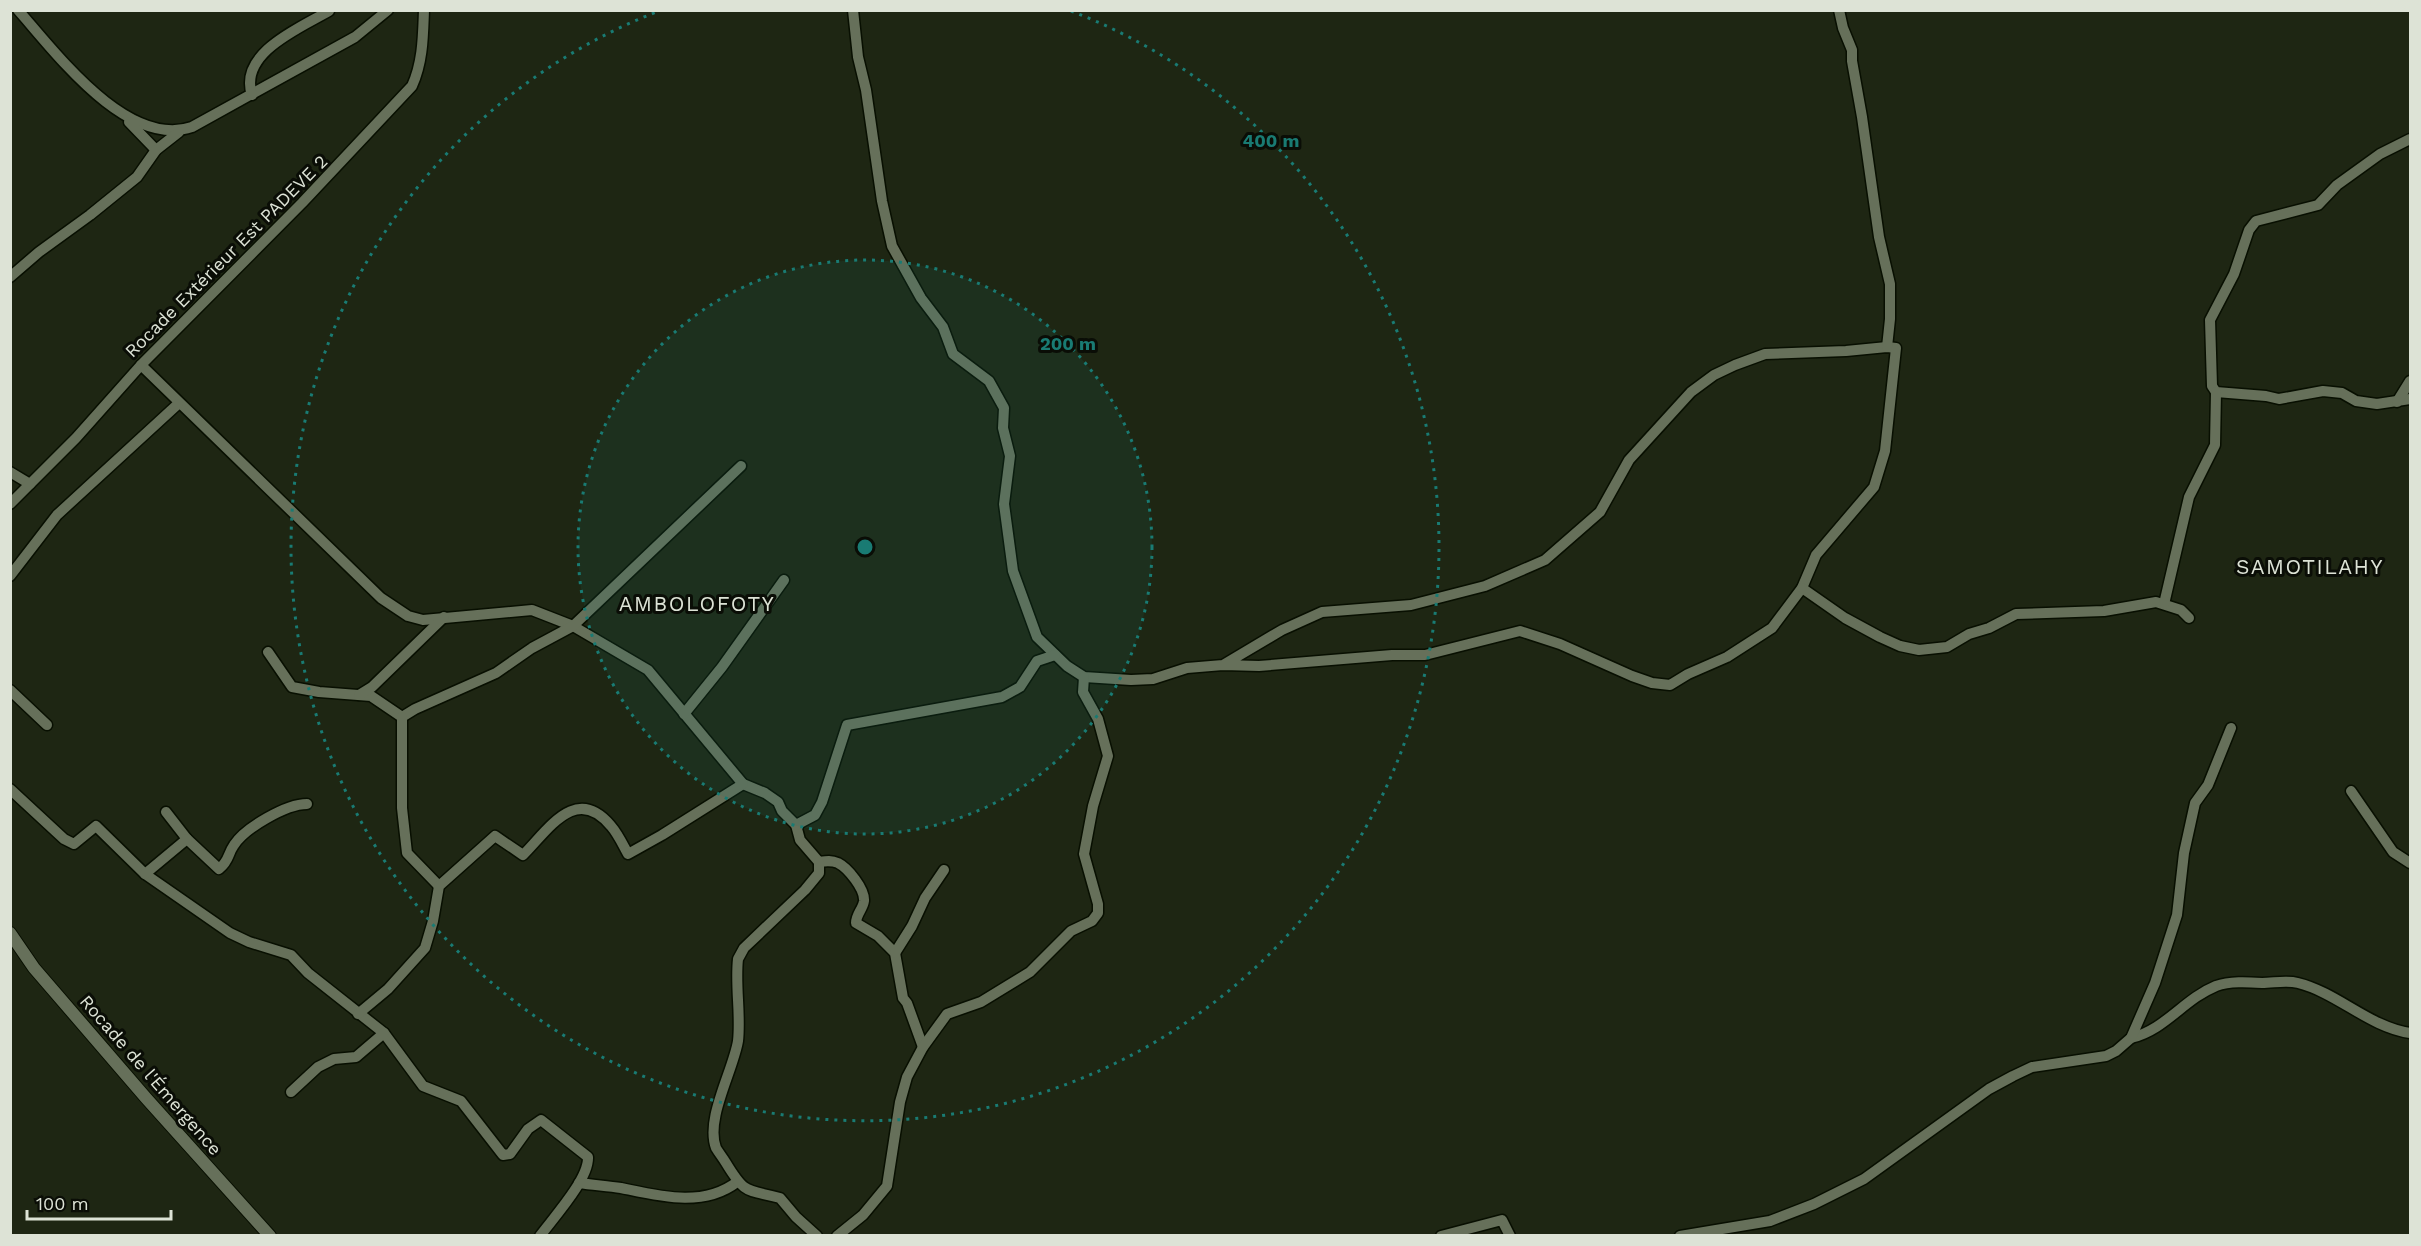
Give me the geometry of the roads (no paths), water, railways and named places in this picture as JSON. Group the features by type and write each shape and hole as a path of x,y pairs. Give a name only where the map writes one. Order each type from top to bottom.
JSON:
{"street":[{"path":"18,10 76,74 123,115 156,150"},
{"path":"10,277 137,177 156,150 179,132 192,128 355,37 388,10"},
{"name":"Rocade Extérieur Est PADEVE 2","path":"10,504 76,438 141,365 302,203 412,86 418,74 421,56 424,10"},
{"path":"853,10 858,57 866,90 882,201 892,246 921,298 943,327 953,354 989,381 1004,408 1003,428 1010,456 1004,504 1012,571 1037,638 1067,666 1084,677 1153,679 1187,668 1223,665 1259,666 1392,655 1425,655 1520,631 1560,644 1632,676 1652,683 1670,684 1727,657 1772,628 1802,588 1816,555 1874,487 1885,451 1896,348 1765,354 1735,365 1714,375 1691,392 1629,460 1600,512 1545,560 1485,586 1411,604 1322,612 1282,630 1223,665"},
{"path":"1839,10 1852,50 1879,237 1890,284 1887,347"},
{"path":"252,94 249,86 252,70 258,57 270,47 329,11"},
{"path":"123,115 160,130 179,132"},
{"path":"2164,604 2189,497 2215,445 2216,392 2212,386 2210,320 2234,274 2249,230 2256,221 2318,205 2337,185 2380,154 2410,139"},
{"path":"141,365 178,404 381,598 408,616 423,620 445,616 532,610 573,626 648,670 743,783 778,802 782,811 796,825 800,840 819,862 819,873 805,891 744,948 738,959 738,1040 716,1117 714,1134 716,1147 737,1182 760,1196 780,1198 817,1236"},
{"path":"2397,402 2410,381"},
{"path":"2216,392 2278,399 2323,392 2342,393 2356,401 2377,404 2410,399"},
{"path":"10,576 57,515 178,404"},
{"path":"402,717 415,708 496,673 532,648 573,626 741,466"},
{"path":"10,472 30,484"},
{"path":"684,714 722,667 784,580"},
{"path":"1802,588 1845,618 1880,638 1919,650 1947,647 1969,634 1989,628 2016,614 2104,611 2156,602 2181,610 2189,618"},
{"path":"358,695 372,687 445,616"},
{"path":"268,652 292,687 319,692 371,696 402,717"},
{"path":"796,825 815,814 822,802 848,725 1002,697 1020,687 1037,661 1055,655"},
{"path":"837,1236 863,1215 887,1186 904,1086 923,1047 947,1014 981,1002 1030,972 1071,931 1092,921 1098,913 1098,904 1084,854 1093,806 1108,756 1098,718 1083,692 1084,677"},
{"path":"10,690 47,725"},
{"path":"402,717 402,807 407,853 439,886"},
{"path":"1680,1236 1770,1221 1832,1196 1864,1179 1989,1089 2013,1076 2032,1067 2106,1056 2131,1038 2155,983 2177,915 2184,853 2195,803 2208,785 2231,728"},
{"path":"358,1014 388,989 424,948 433,921 439,886 495,836 523,855 569,810 580,808 591,810 611,825 628,854 743,783"},
{"path":"10,789 64,839 74,844 96,826 145,874 230,933 249,942 291,955 308,973 384,1033 423,1086 461,1101 503,1155 510,1154 528,1129 541,1120 588,1157 588,1164 579,1183 540,1236"},
{"path":"2351,791 2393,852 2410,863"},
{"path":"166,812 187,839 219,869 228,861 232,846 247,830 289,807 307,804"},
{"path":"145,874 187,839"},
{"path":"819,862 828,860 845,868 861,890 864,898 863,905 856,916 856,923 878,936 895,953 903,998 907,1003 923,1047"},
{"path":"895,953 912,926 925,898 944,870"},
{"name":"Rocade de l'Émergence","path":"10,933 34,968 146,1098 270,1236"},
{"path":"2131,1038 2144,1035 2164,1024 2199,996 2217,986 2238,982 2299,983 2374,1021 2400,1032 2410,1033"},
{"path":"291,1092 318,1067 334,1059 356,1057 384,1033"},
{"path":"579,1183 666,1198 684,1198 715,1194 737,1182"},
{"path":"1441,1236 1502,1220 1510,1236"}],"district":[{"name":"SAMOTILAHY","path":"2310,566"},
{"name":"AMBOLOFOTY","path":"697,603"}]}
